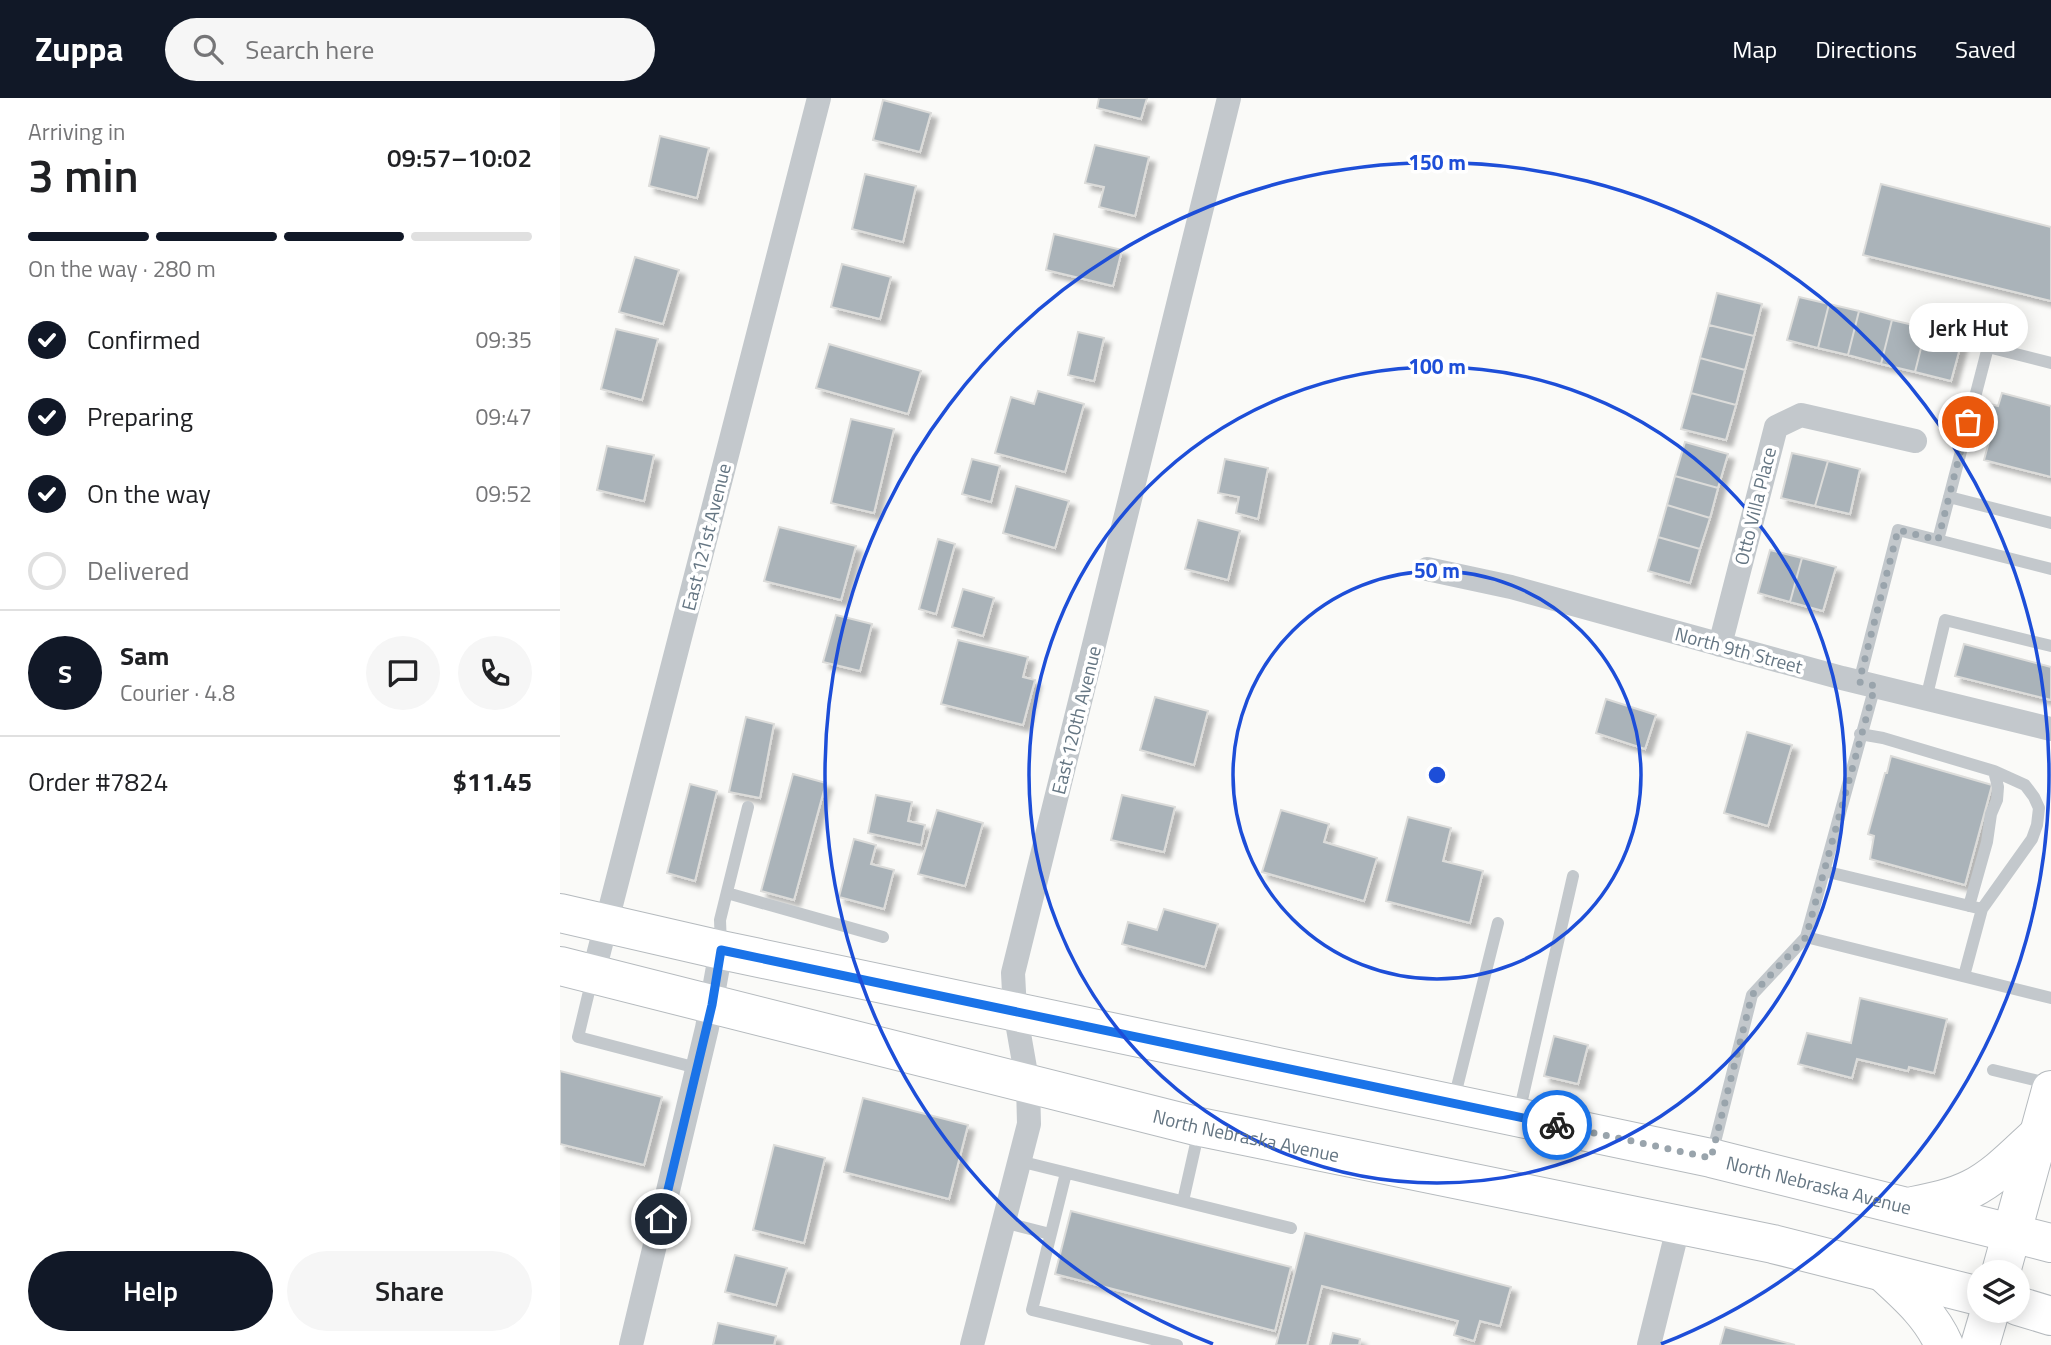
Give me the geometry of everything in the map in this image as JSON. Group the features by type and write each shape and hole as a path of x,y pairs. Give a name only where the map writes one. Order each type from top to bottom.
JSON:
{"main road":[{"name":"North Nebraska Avenue","path":"560,913 721,950 1711,1158 2051,1243"},
{"name":"North Nebraska Avenue","path":"576,970 1200,1127 1773,1244 1967,1293"},
{"path":"2004,1260 2051,1087"},
{"path":"1910,1207 1971,1189 2001,1170 2039,1134"},
{"path":"1883,1271 1937,1328 1944,1345"},
{"path":"2030,1310 2051,1316"},
{"path":"1980,1345 1986,1323"}],"street":[{"name":"East 121st Avenue","path":"576,970 607,925 819,98"},
{"name":"East 120th Avenue","path":"972,1345 1028,1124 1028,1085 1015,1011 1013,973 1229,98"},
{"name":"Otto Villa Place","path":"1720,645 1776,427 1801,415 1915,441"},
{"name":"North 9th Street","path":"1427,569 1511,587 1867,684 2051,729"},
{"path":"631,1345 712,1005 721,950"},
{"path":"1649,1345 1679,1224"}],"lane":[{"path":"1938,540 1988,347 2051,363"},
{"path":"1949,497 2051,523"},
{"path":"1711,1158 1752,995 1806,937 1860,734 1867,684 1898,530 2051,569"},
{"path":"1926,699 1945,620 2051,646"},
{"path":"1860,734 1883,738 1994,771 2025,785 2029,791 2039,808 2038,825 2032,839 1975,907"},
{"path":"1964,976 1991,814 1997,800 1998,787 1994,771"},
{"path":"721,950 720,920 748,807"},
{"path":"1824,871 1975,907"},
{"path":"1518,1117 1573,876"},
{"path":"727,893 883,937"},
{"path":"1453,1103 1498,923"},
{"path":"1806,937 2051,998"},
{"path":"576,970 579,1037 697,1068"},
{"path":"1993,1070 2051,1087"},
{"path":"1182,1201 1200,1127"},
{"path":"1019,1161 1291,1228"},
{"path":"1066,1172 1032,1310 1177,1345"},
{"path":"1003,1222 1050,1234"}],"building":[{"path":"1099,98 1147,98 1141,119 1097,108"},
{"path":"883,100 931,113 920,152 873,140"},
{"path":"660,136 709,148 697,198 649,186"},
{"path":"1095,145 1149,157 1135,216 1099,207 1104,187 1085,183"},
{"path":"865,174 916,186 903,242 852,229"},
{"path":"1881,184 2051,227 2051,301 1863,255"},
{"path":"1054,234 1122,250 1113,286 1046,270"},
{"path":"635,257 679,270 663,324 619,312"},
{"path":"842,264 891,277 880,319 831,307"},
{"path":"1717,293 1762,304 1754,336 1709,325"},
{"path":"1799,297 1829,304 1818,348 1787,340"},
{"path":"1829,304 1859,311 1848,355 1818,348"},
{"path":"1859,311 1892,320 1881,364 1848,355"},
{"path":"1892,320 1926,328 1915,372 1881,364"},
{"path":"1709,325 1754,336 1745,370 1700,358"},
{"path":"1926,328 1963,337 1951,381 1915,372"},
{"path":"616,329 658,339 642,400 601,389"},
{"path":"1078,332 1104,338 1094,381 1068,375"},
{"path":"829,344 921,371 908,414 816,388"},
{"path":"1700,358 1745,370 1736,405 1691,393"},
{"path":"1038,391 1084,404 1065,472 995,453 1011,397 1034,404"},
{"path":"1691,393 1736,405 1726,440 1681,429"},
{"path":"2002,393 2051,406 2051,477 1984,460 1990,438 1973,433 1982,402 1998,406"},
{"path":"851,419 894,429 874,513 831,503"},
{"path":"1685,442 1728,454 1718,488 1675,476"},
{"path":"607,446 654,455 644,501 597,490"},
{"path":"1792,453 1828,461 1815,506 1781,498"},
{"path":"972,459 1000,466 991,502 962,494"},
{"path":"1225,459 1268,468 1258,519 1236,513 1239,497 1218,493"},
{"path":"1828,461 1860,469 1850,514 1815,506"},
{"path":"1675,476 1718,488 1710,518 1667,505"},
{"path":"1016,486 1069,501 1055,548 1003,533"},
{"path":"1667,505 1710,518 1700,549 1658,537"},
{"path":"1198,520 1240,531 1228,580 1185,569"},
{"path":"779,527 856,546 841,600 764,581"},
{"path":"1658,537 1700,549 1690,583 1648,571"},
{"path":"938,539 955,544 936,614 919,609"},
{"path":"1770,550 1802,558 1790,602 1758,593"},
{"path":"1802,558 1836,567 1823,611 1790,602"},
{"path":"963,589 994,598 983,636 952,627"},
{"path":"836,615 872,624 860,671 823,662"},
{"path":"958,640 1028,657 1023,677 1035,680 1023,725 941,704"},
{"path":"1964,644 2051,667 2051,700 1955,676"},
{"path":"1155,697 1208,711 1194,765 1140,750"},
{"path":"1606,699 1656,715 1645,749 1596,733"},
{"path":"746,717 774,724 760,798 729,792"},
{"path":"1747,732 1792,745 1768,826 1724,813"},
{"path":"1891,756 1992,785 1965,885 1870,859 1874,836 1868,834"},
{"path":"793,774 826,783 794,900 761,891"},
{"path":"690,784 717,791 695,881 667,873"},
{"path":"876,795 912,802 908,821 925,825 921,845 868,833"},
{"path":"1122,795 1175,807 1164,852 1111,840"},
{"path":"937,810 983,823 965,886 918,874"},
{"path":"1281,810 1329,824 1324,842 1377,858 1364,901 1262,872"},
{"path":"1408,817 1451,828 1443,861 1483,871 1470,923 1386,901"},
{"path":"854,839 876,845 871,864 894,870 884,909 839,897"},
{"path":"1164,909 1218,924 1205,967 1122,944 1128,922 1157,930"},
{"path":"1860,998 1947,1019 1934,1073 1909,1067 1908,1071 1857,1059 1852,1078 1798,1064 1807,1033 1851,1043"},
{"path":"1554,1036 1588,1045 1578,1084 1544,1076"},
{"path":"560,1071 662,1097 644,1165 560,1144"},
{"path":"863,1098 968,1125 949,1199 844,1172"},
{"path":"774,1145 825,1158 804,1243 753,1230"},
{"path":"1071,1211 1291,1267 1275,1331 1055,1274"},
{"path":"1305,1233 1511,1287 1500,1326 1480,1321 1474,1341 1454,1335 1458,1321 1322,1286 1307,1345 1276,1345"},
{"path":"735,1255 787,1268 776,1305 725,1292"},
{"path":"718,1323 776,1336 774,1345 713,1345"},
{"path":"1725,1327 1795,1345 1720,1345"},
{"path":"1333,1333 1360,1339 1359,1345 1330,1345"}],"way so far":[{"path":"1557,1125 1711,1158 1752,995 1806,937 1875,686 1859,682 1898,530 1938,540 1968,422"}],"place":[{"name":"Jerk Hut","path":"1968,422"}],"route":[{"path":"661,1219 712,1005 721,950 1557,1125"}]}
